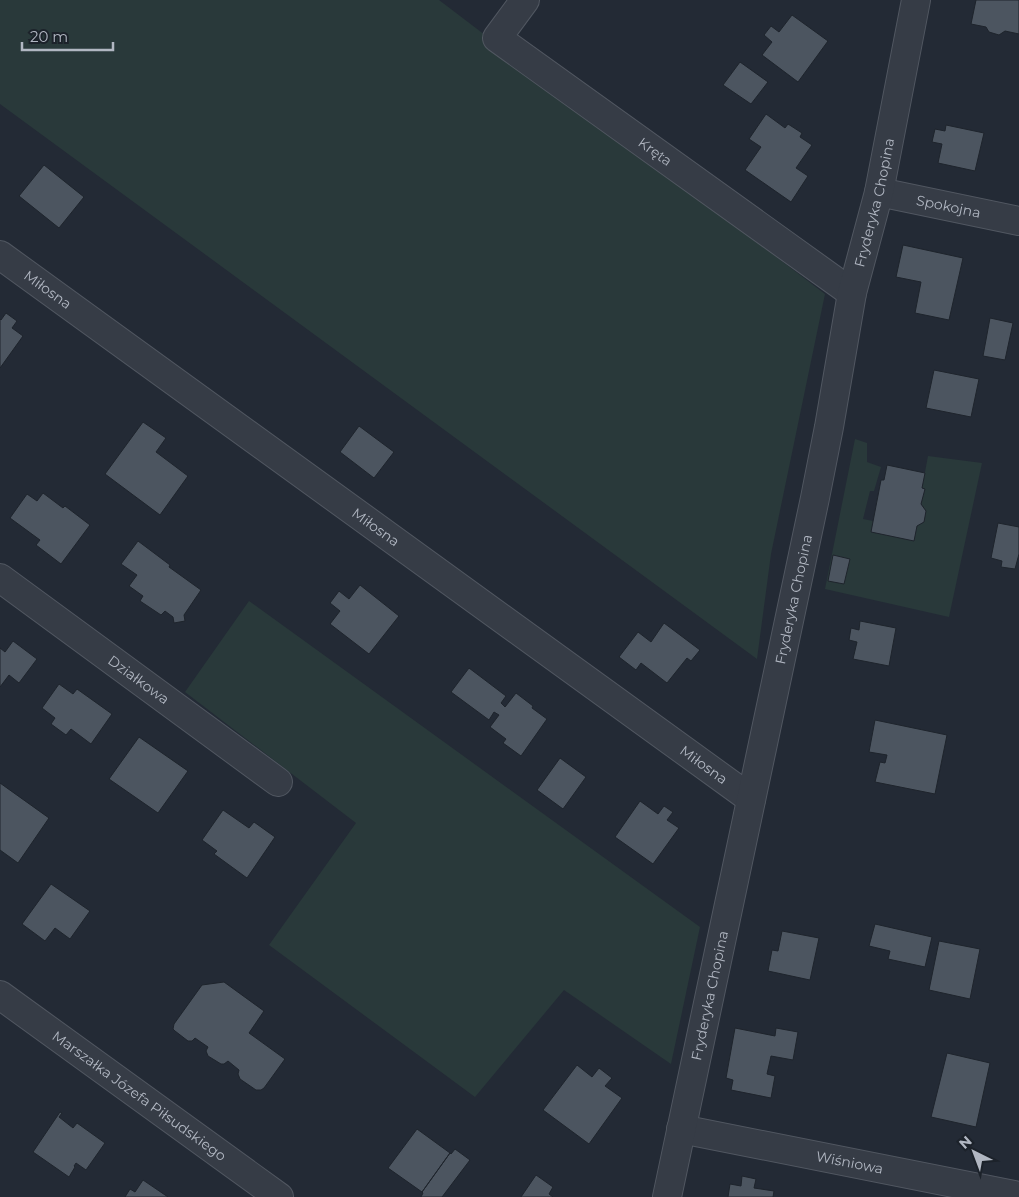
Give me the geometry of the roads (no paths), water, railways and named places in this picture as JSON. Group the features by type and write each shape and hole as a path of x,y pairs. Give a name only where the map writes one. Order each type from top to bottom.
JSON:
{"street":[{"name":"Kręta","path":"525,0 497,38 852,293"},
{"name":"Fryderyka Chopina","path":"667,1197 817,490 852,293 879,192 916,0"},
{"name":"Spokojna","path":"879,192 1019,221"},
{"name":"Miłosna","path":"0,255 751,799"},
{"name":"Działkowa","path":"0,578 278,782"},
{"name":"Marszałka Józefa Piłsudskiego","path":"0,995 279,1197"},
{"name":"Wiśniowa","path":"681,1129 1019,1196"}]}
